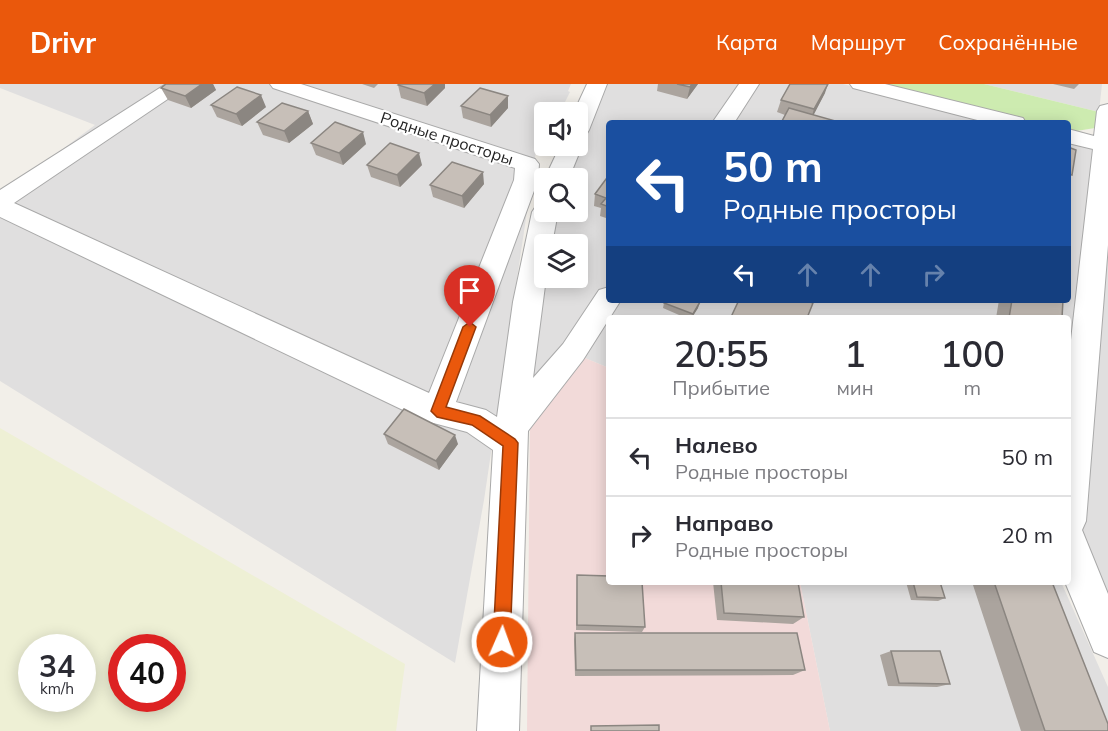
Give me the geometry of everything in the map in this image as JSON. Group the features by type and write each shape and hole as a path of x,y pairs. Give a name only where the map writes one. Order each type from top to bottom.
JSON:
{"street":[{"path":"0,201 180,84"},
{"name":"Родные просторы","path":"280,84 527,164 526,180 437,411"},
{"path":"588,106 597,84"},
{"path":"725,120 749,84"},
{"path":"860,84 1004,120"},
{"path":"1071,492 1107,146 1108,111"},
{"path":"1071,137 1107,146"},
{"path":"0,207 437,411 475,420 512,434"},
{"path":"498,731 512,434 527,302 543,222"},
{"path":"512,434 573,352 606,302"},
{"path":"1071,550 1108,638"}],"shaded area":[{"path":"0,84 571,84 565,102 534,102 535,156 484,500 455,663 0,381 0,196 95,125 0,88"},
{"path":"605,84 744,84 719,120 606,120 606,288 565,350 532,383 543,288 588,288 588,234 553,234 556,222 588,222 588,168 570,168 575,156 588,156 588,125"},
{"path":"754,84 843,84 987,120 731,120"},
{"path":"984,84 1102,84 1099,112"},
{"path":"1071,141 1085,144 1094,151 1071,363 1071,315 606,315 614,303 1071,303"},
{"path":"1108,192 1108,607 1082,537"},
{"path":"606,316 606,367 580,356"},
{"path":"580,356 606,367 606,585 801,585 830,731 527,731 530,427"},
{"path":"801,585 1062,585 1108,687 1108,731 830,731"}],"green space":[{"path":"870,84 984,84 1099,112 1095,128 1071,132 1071,120 1016,120"},
{"path":"0,428 405,664 396,731 0,731"}],"building":[{"path":"166,84 202,84 185,96 161,88"},
{"path":"399,84 435,84 424,93"},
{"path":"790,84 828,84 814,109 781,100"},
{"path":"237,87 261,95 236,114 211,105"},
{"path":"480,88 508,96 490,115 461,106"},
{"path":"282,103 308,111 284,131 257,122"},
{"path":"789,108 832,120 783,120"},
{"path":"335,122 363,132 339,153 311,143"},
{"path":"390,143 419,153 397,175 367,165"},
{"path":"1071,148 1076,150 1071,175"},
{"path":"452,162 483,172 462,196 430,185"},
{"path":"606,179 606,198 595,194"},
{"path":"664,303 699,303 693,314"},
{"path":"738,303 813,303 808,315 732,315"},
{"path":"1012,303 1063,303 1062,315 1010,315"},
{"path":"404,409 455,435 436,461 384,434"},
{"path":"577,575 606,576 606,585 642,585 645,627 577,625"},
{"path":"721,585 799,585 804,617 724,613"},
{"path":"914,585 941,585 945,598 917,597"},
{"path":"995,585 1053,585 1108,724 1108,731 1045,731"},
{"path":"575,633 797,633 805,670 576,670"},
{"path":"891,651 940,651 950,684 899,683"},
{"path":"659,725 659,731 591,731 591,726"}],"route":[{"path":"470,327 437,411 475,420 510,443 502,642"}]}
